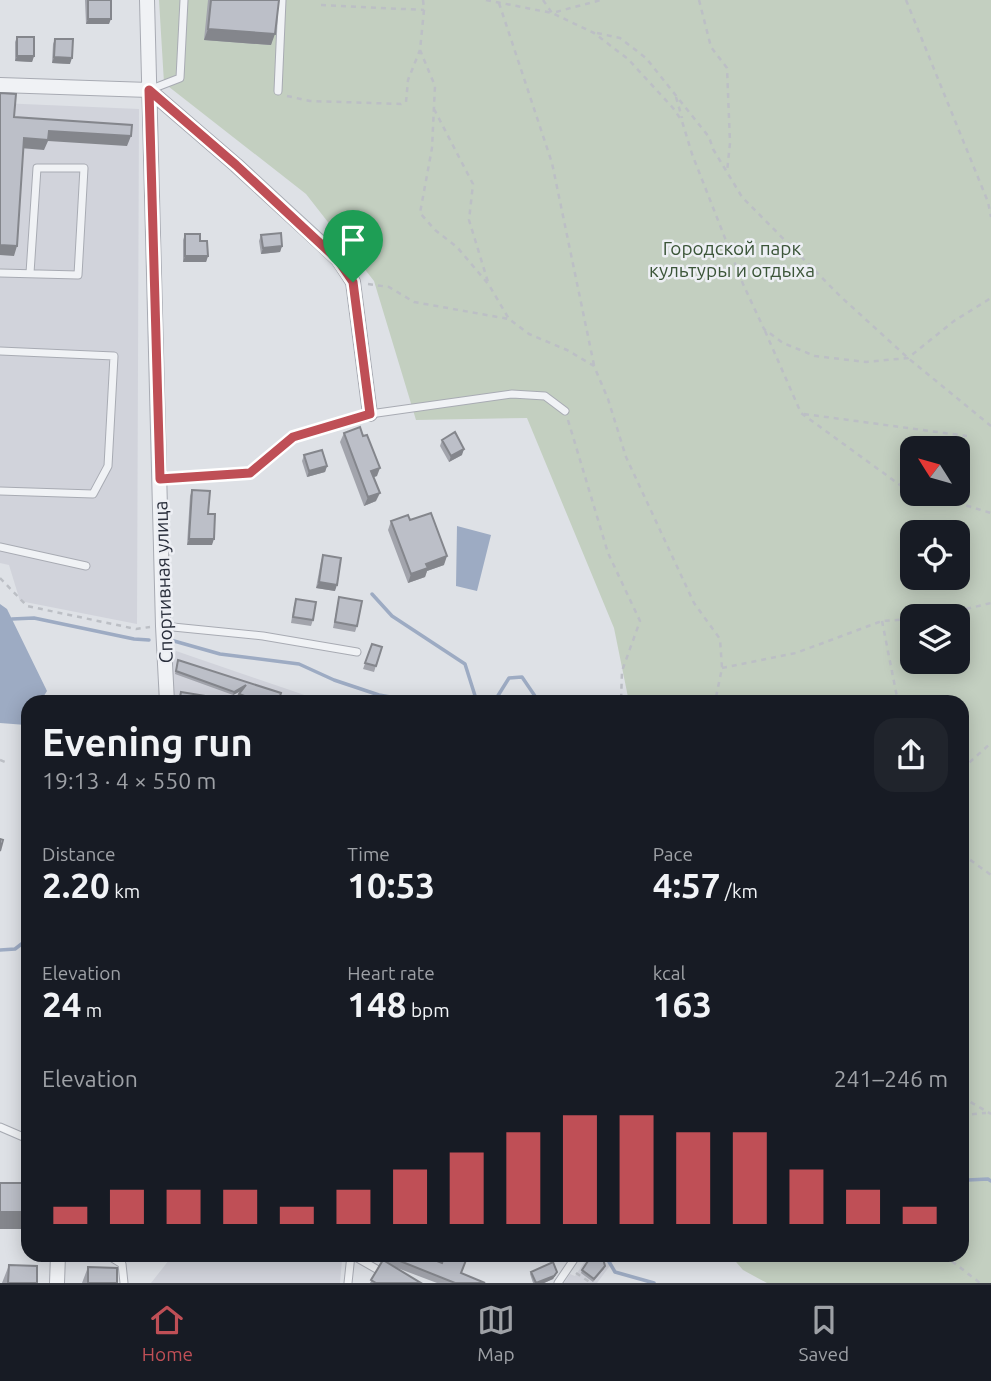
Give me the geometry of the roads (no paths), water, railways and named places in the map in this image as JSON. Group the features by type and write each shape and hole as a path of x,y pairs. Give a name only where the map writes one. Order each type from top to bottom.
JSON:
{"street":[{"name":"Спортивная улица","path":"147,0 167,695"},
{"path":"0,85 149,90 236,165 338,260 353,282 370,414"},
{"path":"57,1283 58,1262"}],"lane":[{"path":"149,90 180,78 184,0"},
{"path":"278,91 282,0"},
{"path":"0,273 30,274 78,275 84,168 37,167 30,274"},
{"path":"0,351 114,356 108,466 93,494 0,491"},
{"path":"160,479 250,473 293,437 370,414 512,394 545,396 565,411"},
{"path":"0,547 86,566"},
{"path":"163,626 263,636 357,652"},
{"path":"0,1127 21,1136"},
{"path":"119,1262 122,1264 124,1283"},
{"path":"348,1283 350,1262"},
{"path":"364,1262 401,1283"},
{"path":"558,1283 573,1262"}],"water":[{"path":"457,526 491,535 477,591 456,586"},
{"path":"0,604 7,609 47,691 44,695 21,695 21,725 0,723"}],"waterway":[{"path":"372,594 392,616 465,664 475,695"},
{"path":"12,619 34,618 149,640"},
{"path":"174,641 220,654 299,664 334,680 379,695"},
{"path":"498,695 509,678 522,677 534,695"},
{"path":"0,950 15,949 21,944"},
{"path":"969,1180 991,1181"},
{"path":"609,1262 615,1272 654,1283"}],"park label":[{"name":"Городской парк культуры и отдыха","path":"732,259"}]}
